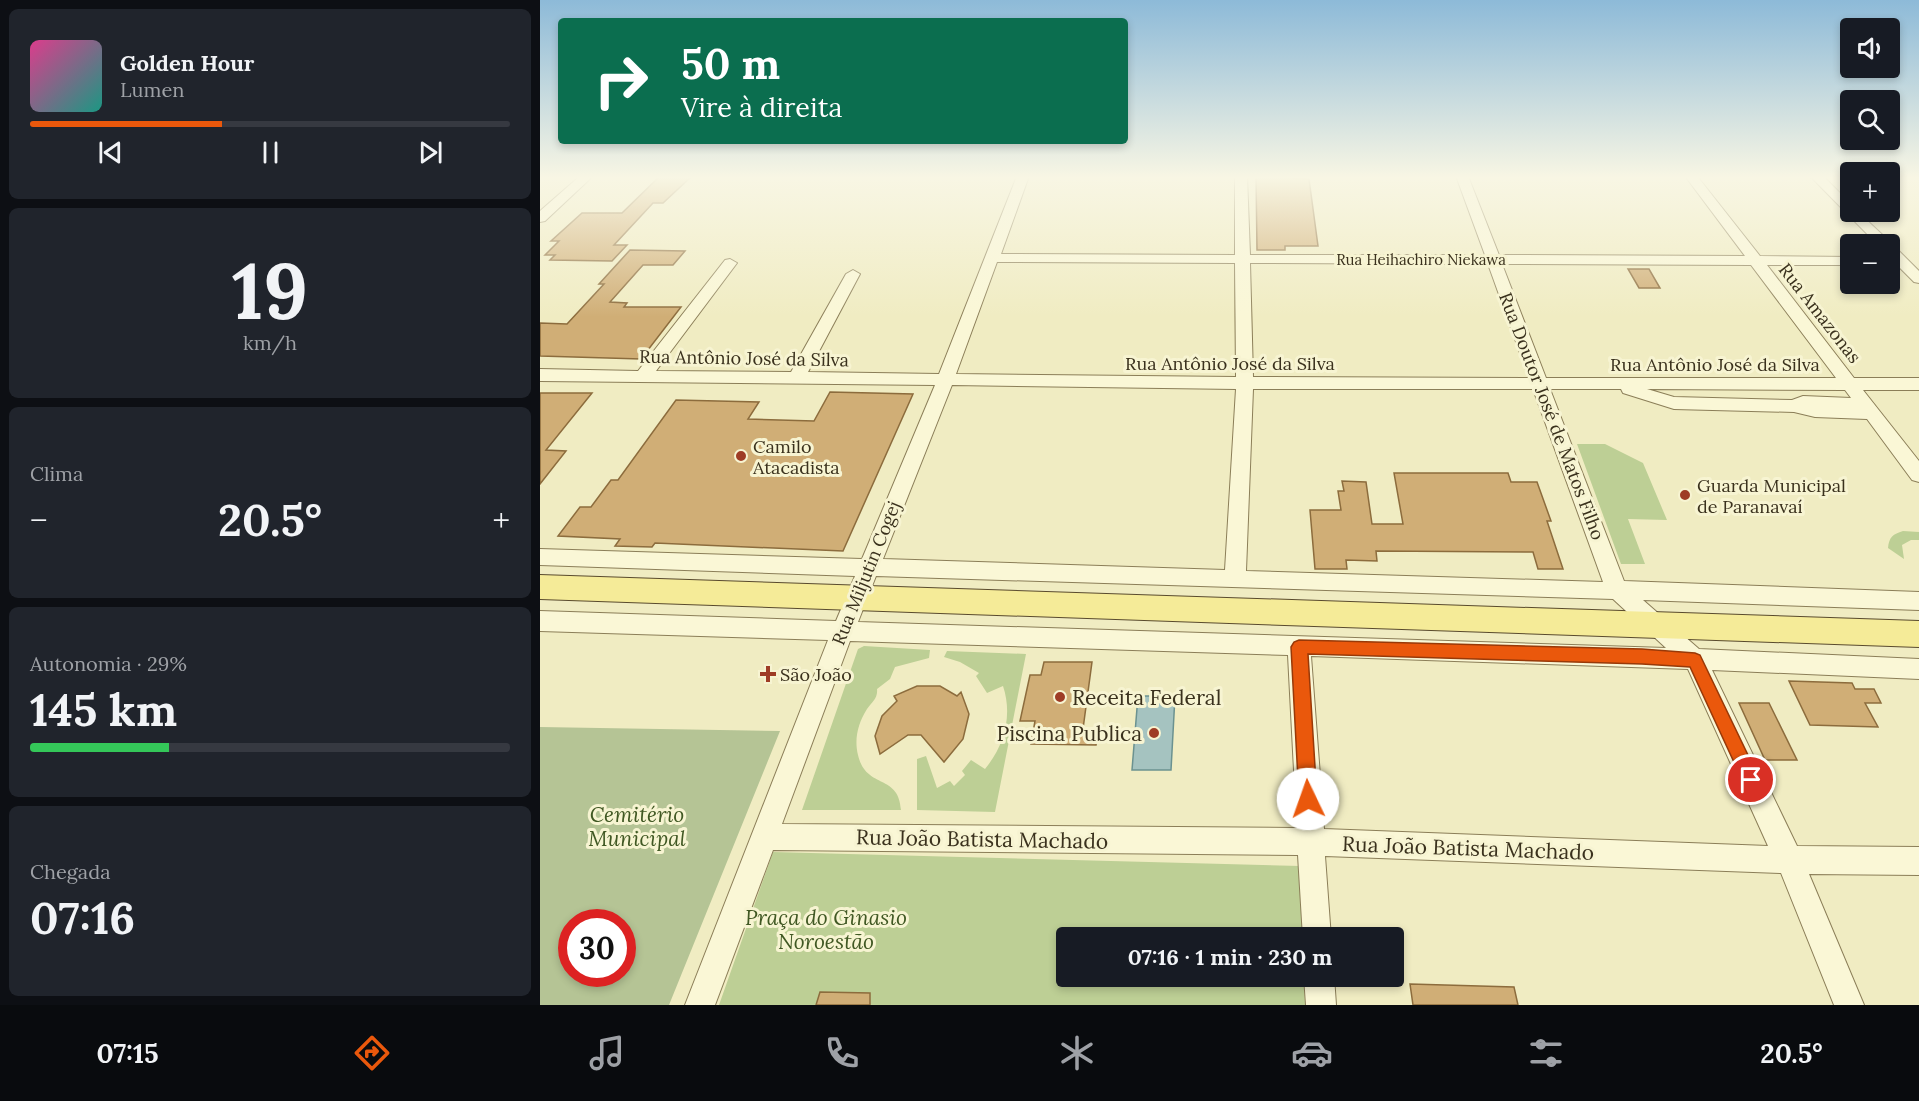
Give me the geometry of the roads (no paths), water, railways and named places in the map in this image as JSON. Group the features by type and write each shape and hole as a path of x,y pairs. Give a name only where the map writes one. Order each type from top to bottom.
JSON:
{"main road":[{"path":"540,587 1919,634"}],"street":[{"name":"Rua Miljutin Cogej","path":"700,1005 843,631 945,381 1005,223"},
{"path":"1235,580 1245,383 1243,223"},
{"name":"Rua Doutor José de Matos Filho","path":"1480,223 1617,590"},
{"name":"Rua Amazonas","path":"1727,223 1919,475"},
{"path":"1863,223 1874,234"},
{"name":"Rua Heihachiro Niekawa","path":"992,258 1840,261"},
{"path":"1900,261 1919,261"},
{"path":"643,376 730,263"},
{"path":"1900,265 1919,279"},
{"path":"796,379 853,274"},
{"name":"Rua Antônio José da Silva","path":"540,375 1245,383 1919,384"},
{"path":"1622,384 1649,397 1674,403 1794,406 1815,411 1869,408"},
{"path":"540,557 1919,601"},
{"path":"1617,590 1695,660 1789,860 1849,1005"},
{"path":"540,621 1642,657 1919,669"},
{"path":"1299,647 1316,927"},
{"name":"Rua João Batista Machado","path":"764,837 1311,842 1789,860 1919,861"},
{"path":"1320,987 1321,1005"}],"water":[{"name":"Piscina Publica","path":"1138,696 1175,696 1171,770 1132,770"}],"place":[{"name":"Camilo Atacadista","path":"741,456"},
{"name":"Guarda Municipal de Paranavaí","path":"1685,495"},
{"name":"São João","path":"768,674"},
{"name":"Receita Federal","path":"1060,697"},
{"name":"Piscina Publica","path":"1154,733"}],"park label":[{"name":"Cemitério Municipal","path":"637,826"},
{"name":"Praça do Ginasio Noroestão","path":"826,929"}]}
